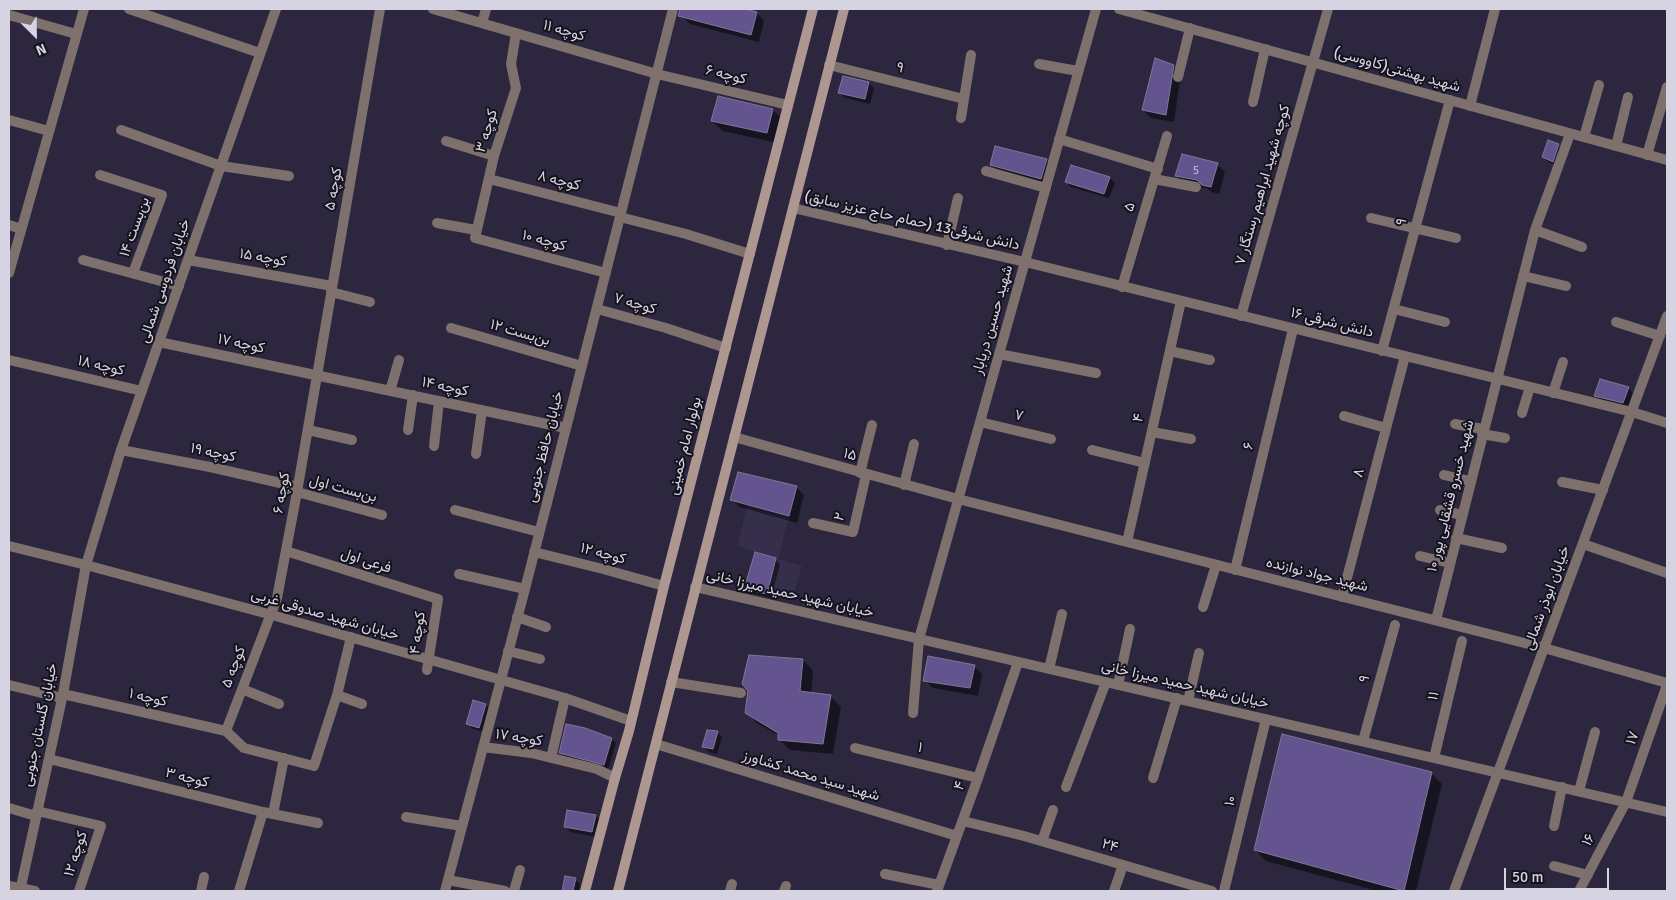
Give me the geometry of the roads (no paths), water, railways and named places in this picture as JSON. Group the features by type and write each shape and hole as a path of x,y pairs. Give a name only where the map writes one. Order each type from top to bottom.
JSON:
{"main road":[{"name":"بولوار امام خمینی","path":"585,891 631,721 813,9"},
{"path":"618,891 844,9"}],"street":[{"path":"9,273 84,9"},
{"path":"130,9 260,53"},
{"name":"خیابان فردوسی شمالی","path":"86,564 121,450 276,9"},
{"name":"کوچه ۵","path":"317,375 380,9"},
{"name":"کوچه ۱۱","path":"433,9 657,74"},
{"path":"482,23 486,9"},
{"name":"خیابان حافظ جنوبی","path":"445,891 501,681 673,9"},
{"name":"شهید حسین دریابار","path":"919,639 1096,9"},
{"name":"شهید بهشتی(کاووسی)","path":"1119,9 1667,160"},
{"name":"کوچه شهید ابراهیم رستگار ۷","path":"1241,316 1328,9"},
{"path":"1470,106 1495,9"},
{"path":"9,15 76,34"},
{"path":"1178,77 1190,28"},
{"name":"کوچه ۳","path":"475,234 494,156 516,88 511,64 516,33"},
{"path":"1253,102 1265,49"},
{"path":"961,118 971,55"},
{"path":"1039,64 1078,71"},
{"name":"۹","path":"829,65 964,99"},
{"name":"کوچه ۶","path":"657,74 788,105"},
{"path":"1584,137 1599,86"},
{"path":"1647,155 1667,87"},
{"path":"1616,146 1628,97"},
{"name":"۹","path":"1382,351 1450,100"},
{"path":"9,120 49,131"},
{"path":"121,130 221,166 289,176"},
{"name":"شهید خسرو قشقایی پور ۱۰","path":"1436,620 1535,230 1570,134"},
{"name":"۵","path":"1122,286 1168,136"},
{"path":"1059,139 1158,169"},
{"path":"446,141 494,156"},
{"path":"986,171 1046,188"},
{"name":"بن‌بست ۱۴","path":"100,175 162,195 133,273"},
{"name":"کوچه ۸","path":"488,179 621,215"},
{"path":"1154,179 1196,187"},
{"path":"947,245 958,198"},
{"name":"دانش شرقی13 (حمام حاج عزیز سابق)","path":"793,208 1024,262"},
{"path":"621,215 750,254"},
{"path":"1371,218 1415,230 1456,238"},
{"name":"کوچه ۱۰","path":"437,223 606,272"},
{"path":"9,225 21,229"},
{"path":"1535,230 1582,247"},
{"path":"83,260 179,286"},
{"name":"کوچه ۱۵","path":"188,260 332,289 370,302"},
{"name":"دانش شرقی ۱۶","path":"1024,262 1632,412 1667,423"},
{"path":"1523,276 1566,286"},
{"name":"۴","path":"1127,542 1181,301"},
{"name":"کوچه ۷","path":"597,309 666,328 726,348"},
{"path":"1394,309 1445,322"},
{"name":"خیابان ابوذر شمالی","path":"1454,891 1667,316"},
{"path":"1616,322 1660,336"},
{"name":"بن‌بست ۱۲","path":"451,328 582,366"},
{"name":"۶","path":"1235,570 1293,329"},
{"name":"کوچه ۱۷","path":"159,342 317,375"},
{"path":"1170,351 1210,360"},
{"path":"999,354 1096,373"},
{"name":"۸","path":"1342,597 1405,356"},
{"name":"کوچه ۱۸","path":"9,360 142,390"},
{"path":"390,390 399,360"},
{"path":"1553,393 1564,362"},
{"name":"کوچه ۶","path":"272,615 298,489 317,375"},
{"name":"کوچه ۱۴","path":"317,375 566,428"},
{"path":"1522,413 1530,387"},
{"path":"408,430 413,396"},
{"path":"434,446 439,401"},
{"path":"476,454 482,410"},
{"path":"1344,416 1386,428"},
{"name":"۷","path":"980,422 1051,439"},
{"path":"1455,424 1505,438"},
{"path":"863,474 872,425"},
{"path":"308,430 352,440"},
{"path":"1152,432 1191,439"},
{"name":"۱۵","path":"734,437 958,500"},
{"path":"904,485 914,444"},
{"name":"کوچه ۱۹","path":"121,450 210,467 298,489"},
{"path":"1092,450 1145,463"},
{"name":"۲","path":"813,523 853,532 863,474"},
{"path":"1444,475 1470,481"},
{"path":"1562,482 1603,490"},
{"name":"بن‌بست اول","path":"298,489 382,515"},
{"name":"شهید جواد نوازنده","path":"958,500 1544,648 1667,684"},
{"path":"455,510 539,532"},
{"path":"1440,510 1462,516"},
{"path":"1456,538 1502,548"},
{"path":"1583,544 1667,573"},
{"name":"خیابان شهید صدوقی غربی","path":"9,546 86,564 272,615 351,638 428,665 501,681 565,698 631,721"},
{"name":"فرعی اول","path":"286,551 438,599"},
{"name":"کوچه ۱۲","path":"534,552 664,586"},
{"path":"1420,556 1450,563"},
{"name":"خیابان گلستان جنوبی","path":"20,890 63,696 86,564"},
{"path":"1203,606 1216,565"},
{"path":"459,574 524,589"},
{"name":"خیابان شهید حمید میرزا خانی","path":"695,587 1667,812"},
{"name":"کوچه ۴","path":"428,665 438,599"},
{"path":"1049,669 1062,614"},
{"name":"کوچه ۵","path":"226,731 272,615"},
{"path":"516,618 546,627"},
{"name":"۹","path":"1363,741 1395,625"},
{"path":"1118,685 1130,629"},
{"path":"226,731 244,748 314,766 337,695 351,638"},
{"path":"913,713 919,639"},
{"name":"۱۱","path":"1434,758 1462,641"},
{"path":"508,651 540,659"},
{"path":"1188,701 1199,653"},
{"name":"۴","path":"938,888 1018,662"},
{"path":"672,682 741,693"},
{"path":"1066,787 1106,682"},
{"name":"۱۷","path":"1626,802 1667,684"},
{"name":"کوچه ۱","path":"9,685 226,731"},
{"path":"242,689 279,704"},
{"path":"337,695 362,704"},
{"path":"551,758 565,698"},
{"path":"1153,778 1177,698"},
{"name":"۱۰","path":"1224,891 1266,719"},
{"path":"1579,791 1595,732"},
{"name":"شهید سید محمد کشاورز","path":"656,744 957,836"},
{"name":"کوچه ۱۷","path":"483,747 531,753 597,769 615,778"},
{"name":"۱","path":"854,748 978,778"},
{"path":"240,891 244,875 268,813 284,758"},
{"name":"کوچه ۳","path":"49,759 268,813 318,823"},
{"path":"1554,826 1562,787"},
{"name":"۱۶","path":"1579,891 1626,802"},
{"path":"9,808 37,813"},
{"path":"1042,841 1053,810"},
{"name":"کوچه ۱۲","path":"37,813 101,826 79,891"},
{"path":"406,817 462,826"},
{"name":"۲۴","path":"963,821 1042,841 1212,891"},
{"path":"1114,891 1123,865"},
{"path":"1554,866 1588,875"},
{"path":"514,891 520,870"},
{"path":"885,874 938,888"},
{"path":"201,891 204,877"},
{"path":"448,880 505,891"},
{"path":"9,886 20,890 35,891"}]}
